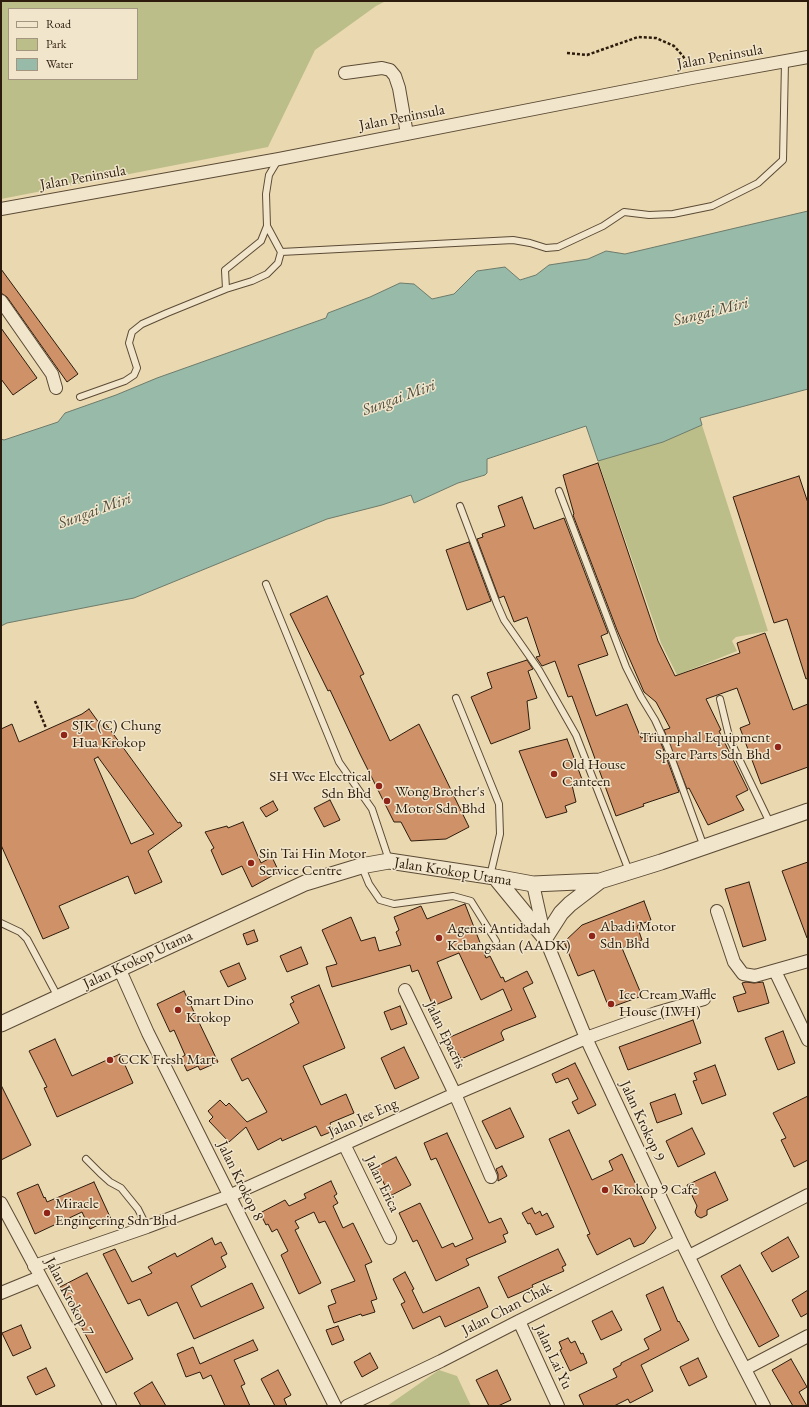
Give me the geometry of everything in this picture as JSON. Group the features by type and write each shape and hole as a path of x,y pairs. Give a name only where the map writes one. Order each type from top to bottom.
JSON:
{"street":[{"name":"Jalan Peninsula","path":"1,209 279,159 692,78 808,57"},
{"path":"345,73 382,68 390,70 395,76 399,88 407,134"},
{"path":"1,301 52,374 56,388"},
{"name":"Jalan Krokop Utama","path":"1,1024 305,883 361,866 389,862 533,884 600,881 808,811"},
{"path":"492,877 545,938 570,904 600,881"},
{"name":"Jalan Krokop 9","path":"533,884 545,938 586,1038 681,1241 764,1406"},
{"path":"717,911 734,962 743,974 755,976 808,962"},
{"name":"Jalan Krokop 8","path":"119,968 148,1033 335,1406"},
{"path":"775,971 808,1040"},
{"name":"Jalan Epacris","path":"405,990 455,1094 491,1177"},
{"name":"Jalan Jee Eng","path":"34,1266 147,1227 229,1196 455,1094 586,1038 656,1013 704,999"},
{"name":"Jalan Erica","path":"344,1144 390,1238"},
{"path":"689,1256 808,1196"},
{"name":"Jalan Krokop 7","path":"1,1203 110,1406"},
{"name":"Jalan Chan Chak","path":"347,1406 441,1361 518,1321 681,1241"},
{"path":"1,1293 40,1277"},
{"name":"Jalan Lai Yu","path":"518,1321 558,1406"},
{"path":"745,1369 808,1336"}],"lane":[{"path":"281,252 513,240 546,248 558,247 603,226 624,212 649,215 673,214 712,206 758,183 783,160 785,62"},
{"path":"80,397 125,381 134,375 137,368 129,343 132,332 142,324 226,289 252,281 267,274 278,263 281,252 268,226 266,194 269,175 279,159"},
{"path":"226,289 225,270 261,241 268,226"},
{"path":"559,492 626,666 667,746 704,847"},
{"path":"460,506 504,620 539,670 576,735 630,872"},
{"path":"266,584 339,762 372,809 389,862"},
{"path":"456,698 499,804 500,834 492,877"},
{"path":"720,699 730,740 771,824"},
{"path":"361,866 369,884 380,900 394,904 453,896 471,901 496,941"},
{"path":"1,923 20,932 27,939 58,997"},
{"path":"86,1159 100,1173 121,1188 138,1209 147,1227"}],"path":[{"path":"567,53 587,55 638,37 656,38 674,46 689,66 692,78"},
{"path":"35,701 46,728"}],"green space":[{"path":"1,1 386,1 376,6 315,50 268,147 1,199"},
{"path":"702,425 768,631 736,637 732,641 737,651 677,675 661,643 598,461 663,442"},
{"path":"439,1370 457,1376 471,1406 387,1406"}],"water":[{"name":"Sungai Miri","path":"808,211 808,389 700,418 702,425 663,442 598,461 586,426 487,459 487,473 485,475 458,483 414,503 411,495 382,505 327,519 134,598 7,623 1,626 1,439 4,440 58,422 65,413 116,395 157,378 326,318 328,313 370,297 400,283 414,284 432,299 454,294 477,271 505,267 520,280 536,275 549,265 588,259 606,251 625,254"}],"building":[{"path":"1,269 78,374 67,382 7,297 1,293"},
{"path":"1,328 37,378 13,395 1,379"},
{"path":"598,463 658,641 675,676 740,653 737,643 765,633 793,710 808,704 808,767 761,784 740,728 750,724 737,688 706,699 721,730 719,731 748,790 736,796 744,810 708,825 689,788 687,789 664,730 670,728 656,702 644,692 617,630 573,515 574,514 563,475"},
{"path":"799,476 808,503 808,678 806,679 787,619 774,623 733,497"},
{"path":"522,497 534,529 564,518 608,633 601,636 608,655 578,665 596,716 627,704 641,738 656,733 679,792 643,804 644,806 616,816 572,696 568,697 555,661 542,666 536,657 540,656 527,617 514,622 504,596 499,598 477,539 483,537 482,534 505,526 498,506"},
{"path":"469,542 491,601 467,610 446,550"},
{"path":"327,596 364,674 360,676 390,741 419,724 469,827 446,839 411,841 401,822 394,822 330,690 328,691 290,614"},
{"path":"527,660 533,669 528,671 537,698 527,701 530,729 491,744 471,697 492,688 487,673"},
{"path":"89,709 102,727 106,724 178,823 180,822 182,826 148,851 162,882 135,894 128,876 59,906 69,928 43,939 1,845 1,729 12,724 19,742 82,714","holes":["98,757 154,834 131,844 94,759"]},
{"name":"Old House Canteen","path":"567,739 583,782 572,785 576,802 565,806 567,812 546,818 519,751"},
{"path":"330,800 340,820 324,827 314,808"},
{"path":"273,801 278,810 266,817 260,808"},
{"name":"Sin Tai Hin Motor Service Centre","path":"243,822 261,863 272,857 279,872 252,887 242,866 222,875 211,850 214,848 205,832 227,826 228,828"},
{"path":"808,862 808,938 807,938 782,871"},
{"path":"749,882 766,940 743,947 725,889"},
{"path":"644,901 651,920 637,926 642,940 622,948 642,996 609,1008 594,970 578,976 564,942 582,925"},
{"path":"465,904 486,958 490,956 501,978 503,977 505,982 527,971 533,983 523,988 536,1017 503,1030 501,1033 504,1040 461,1059 457,1052 455,1053 448,1038 512,1010 503,989 481,1000 459,953 437,962 452,998 433,1006 418,970 412,972 410,965 332,987 326,967 337,964 322,930 351,917 361,941 375,937 379,951 401,945 396,932 399,930 394,917 421,906 427,919"},
{"path":"254,930 258,941 247,945 243,934"},
{"path":"301,947 308,964 287,972 280,956"},
{"path":"239,963 246,979 228,987 220,971"},
{"path":"763,982 769,1003 738,1012 733,997 746,993 742,983"},
{"path":"319,985 345,1048 303,1066 321,1105 346,1094 354,1113 330,1123 333,1131 321,1136 316,1126 282,1141 281,1138 258,1150 246,1127 229,1142 209,1121 213,1117 208,1111 220,1100 226,1106 229,1103 247,1122 267,1112 248,1078 242,1081 231,1059 299,1023 290,1004 294,1002 291,997"},
{"path":"184,991 218,1062 200,1070 198,1066 187,1071 181,1058 185,1055 174,1030 170,1032 157,1004"},
{"path":"400,1006 407,1024 391,1030 384,1012"},
{"path":"693,1020 701,1043 628,1070 619,1047"},
{"path":"783,1031 795,1063 778,1070 765,1038"},
{"path":"55,1039 72,1076 120,1054 133,1083 57,1117 44,1088 47,1087 29,1051"},
{"path":"404,1047 419,1078 395,1089 381,1058"},
{"path":"575,1063 596,1105 578,1114 572,1102 578,1099 568,1078 556,1083 552,1074"},
{"path":"715,1065 726,1095 702,1104 693,1081 697,1080 694,1073"},
{"path":"1,1085 31,1145 1,1160"},
{"path":"675,1094 682,1114 657,1123 650,1103"},
{"path":"808,1096 808,1160 794,1167 781,1140 786,1138 773,1113"},
{"path":"510,1108 524,1137 496,1149 482,1121"},
{"path":"692,1128 705,1154 678,1167 666,1141"},
{"name":"Krokop 9 Cafe","path":"569,1130 592,1180 613,1170 609,1161 622,1154 656,1228 644,1243 634,1247 630,1238 597,1255 587,1235 590,1234 549,1139"},
{"path":"447,1133 489,1223 501,1218 508,1233 503,1235 506,1242 466,1259 469,1265 436,1281 417,1240 413,1242 399,1213 420,1203 442,1248 453,1243 455,1247 473,1239 436,1158 431,1160 424,1143"},
{"path":"396,1157 411,1185 390,1196 376,1167"},
{"path":"502,1166 507,1176 498,1181 496,1169"},
{"path":"715,1172 728,1200 707,1210 707,1215 701,1218 697,1216 695,1212 697,1206 687,1185"},
{"path":"331,1181 337,1194 334,1196 338,1203 333,1206 343,1228 353,1223 372,1262 365,1265 377,1299 371,1301 375,1312 362,1316 361,1314 334,1323 328,1306 336,1303 331,1290 355,1281 325,1221 319,1223 314,1212 295,1221 299,1228 295,1230 321,1283 299,1294 281,1255 288,1251 277,1229 272,1232 268,1224 266,1225 260,1213 285,1200 289,1206 306,1198 304,1194"},
{"path":"94,1182 111,1219 90,1229 82,1212 35,1234 17,1193 38,1184 47,1202"},
{"path":"532,1208 535,1214 540,1211 542,1216 547,1213 554,1227 536,1235 530,1223 528,1224 522,1213"},
{"path":"788,1237 799,1257 772,1272 761,1253"},
{"path":"212,1238 215,1245 221,1242 227,1254 221,1257 226,1267 191,1286 201,1307 252,1283 264,1308 194,1339 177,1302 148,1316 140,1299 128,1304 103,1254 115,1249 132,1282 152,1273 148,1267 175,1253 177,1257"},
{"path":"558,1249 566,1265 562,1267 564,1271 532,1285 533,1287 508,1298 498,1277"},
{"path":"740,1265 779,1336 759,1347 721,1276"},
{"path":"405,1272 414,1289 412,1290 423,1313 479,1287 488,1307 445,1327 440,1316 413,1329 401,1304 405,1302 393,1279"},
{"path":"87,1273 133,1359 106,1373 60,1287"},
{"path":"663,1287 678,1322 679,1321 689,1340 641,1365 653,1391 630,1403 628,1399 614,1406 584,1406 579,1395 617,1377 613,1369 621,1365 621,1363 649,1349 644,1339 661,1330 646,1295"},
{"path":"808,1290 808,1313 801,1317 792,1300"},
{"path":"612,1311 622,1330 601,1340 592,1321"},
{"path":"21,1325 31,1348 13,1356 2,1333"},
{"path":"338,1326 344,1340 332,1345 326,1330"},
{"path":"568,1338 571,1343 575,1341 581,1354 583,1353 587,1363 570,1371 560,1350 562,1349 559,1342"},
{"path":"253,1340 258,1350 234,1360 245,1384 241,1386 250,1406 225,1406 211,1375 203,1379 200,1372 186,1377 177,1354 193,1347 200,1364"},
{"path":"370,1353 378,1368 362,1377 354,1362"},
{"path":"698,1358 707,1377 689,1386 680,1367"},
{"path":"791,1359 807,1387 799,1392 807,1406 793,1406 772,1370"},
{"path":"46,1368 55,1386 36,1395 27,1377"},
{"path":"278,1370 291,1395 284,1399 287,1406 275,1406 261,1379"},
{"path":"497,1370 511,1400 498,1406 489,1406 476,1380"},
{"path":"152,1382 166,1406 141,1406 134,1393"}],"place":[{"name":"SJK (C) Chung Hua Krokop","path":"64,735"},
{"name":"Triumphal Equipment Spare Parts Sdn Bhd","path":"778,747"},
{"name":"Old House Canteen","path":"554,774"},
{"name":"SH Wee Electrical Sdn Bhd","path":"379,786"},
{"name":"Wong Brother's Motor Sdn Bhd","path":"387,801"},
{"name":"Sin Tai Hin Motor Service Centre","path":"251,863"},
{"name":"Abadi Motor Sdn Bhd","path":"592,936"},
{"name":"Agensi Antidadah Kebangsaan (AADK)","path":"439,938"},
{"name":"Ice Cream Waffle House (IWH)","path":"611,1004"},
{"name":"Smart Dino Krokop","path":"178,1010"},
{"name":"CCK Fresh Mart","path":"110,1060"},
{"name":"Krokop 9 Cafe","path":"605,1190"},
{"name":"Miracle Engineering Sdn Bhd","path":"47,1213"}]}
